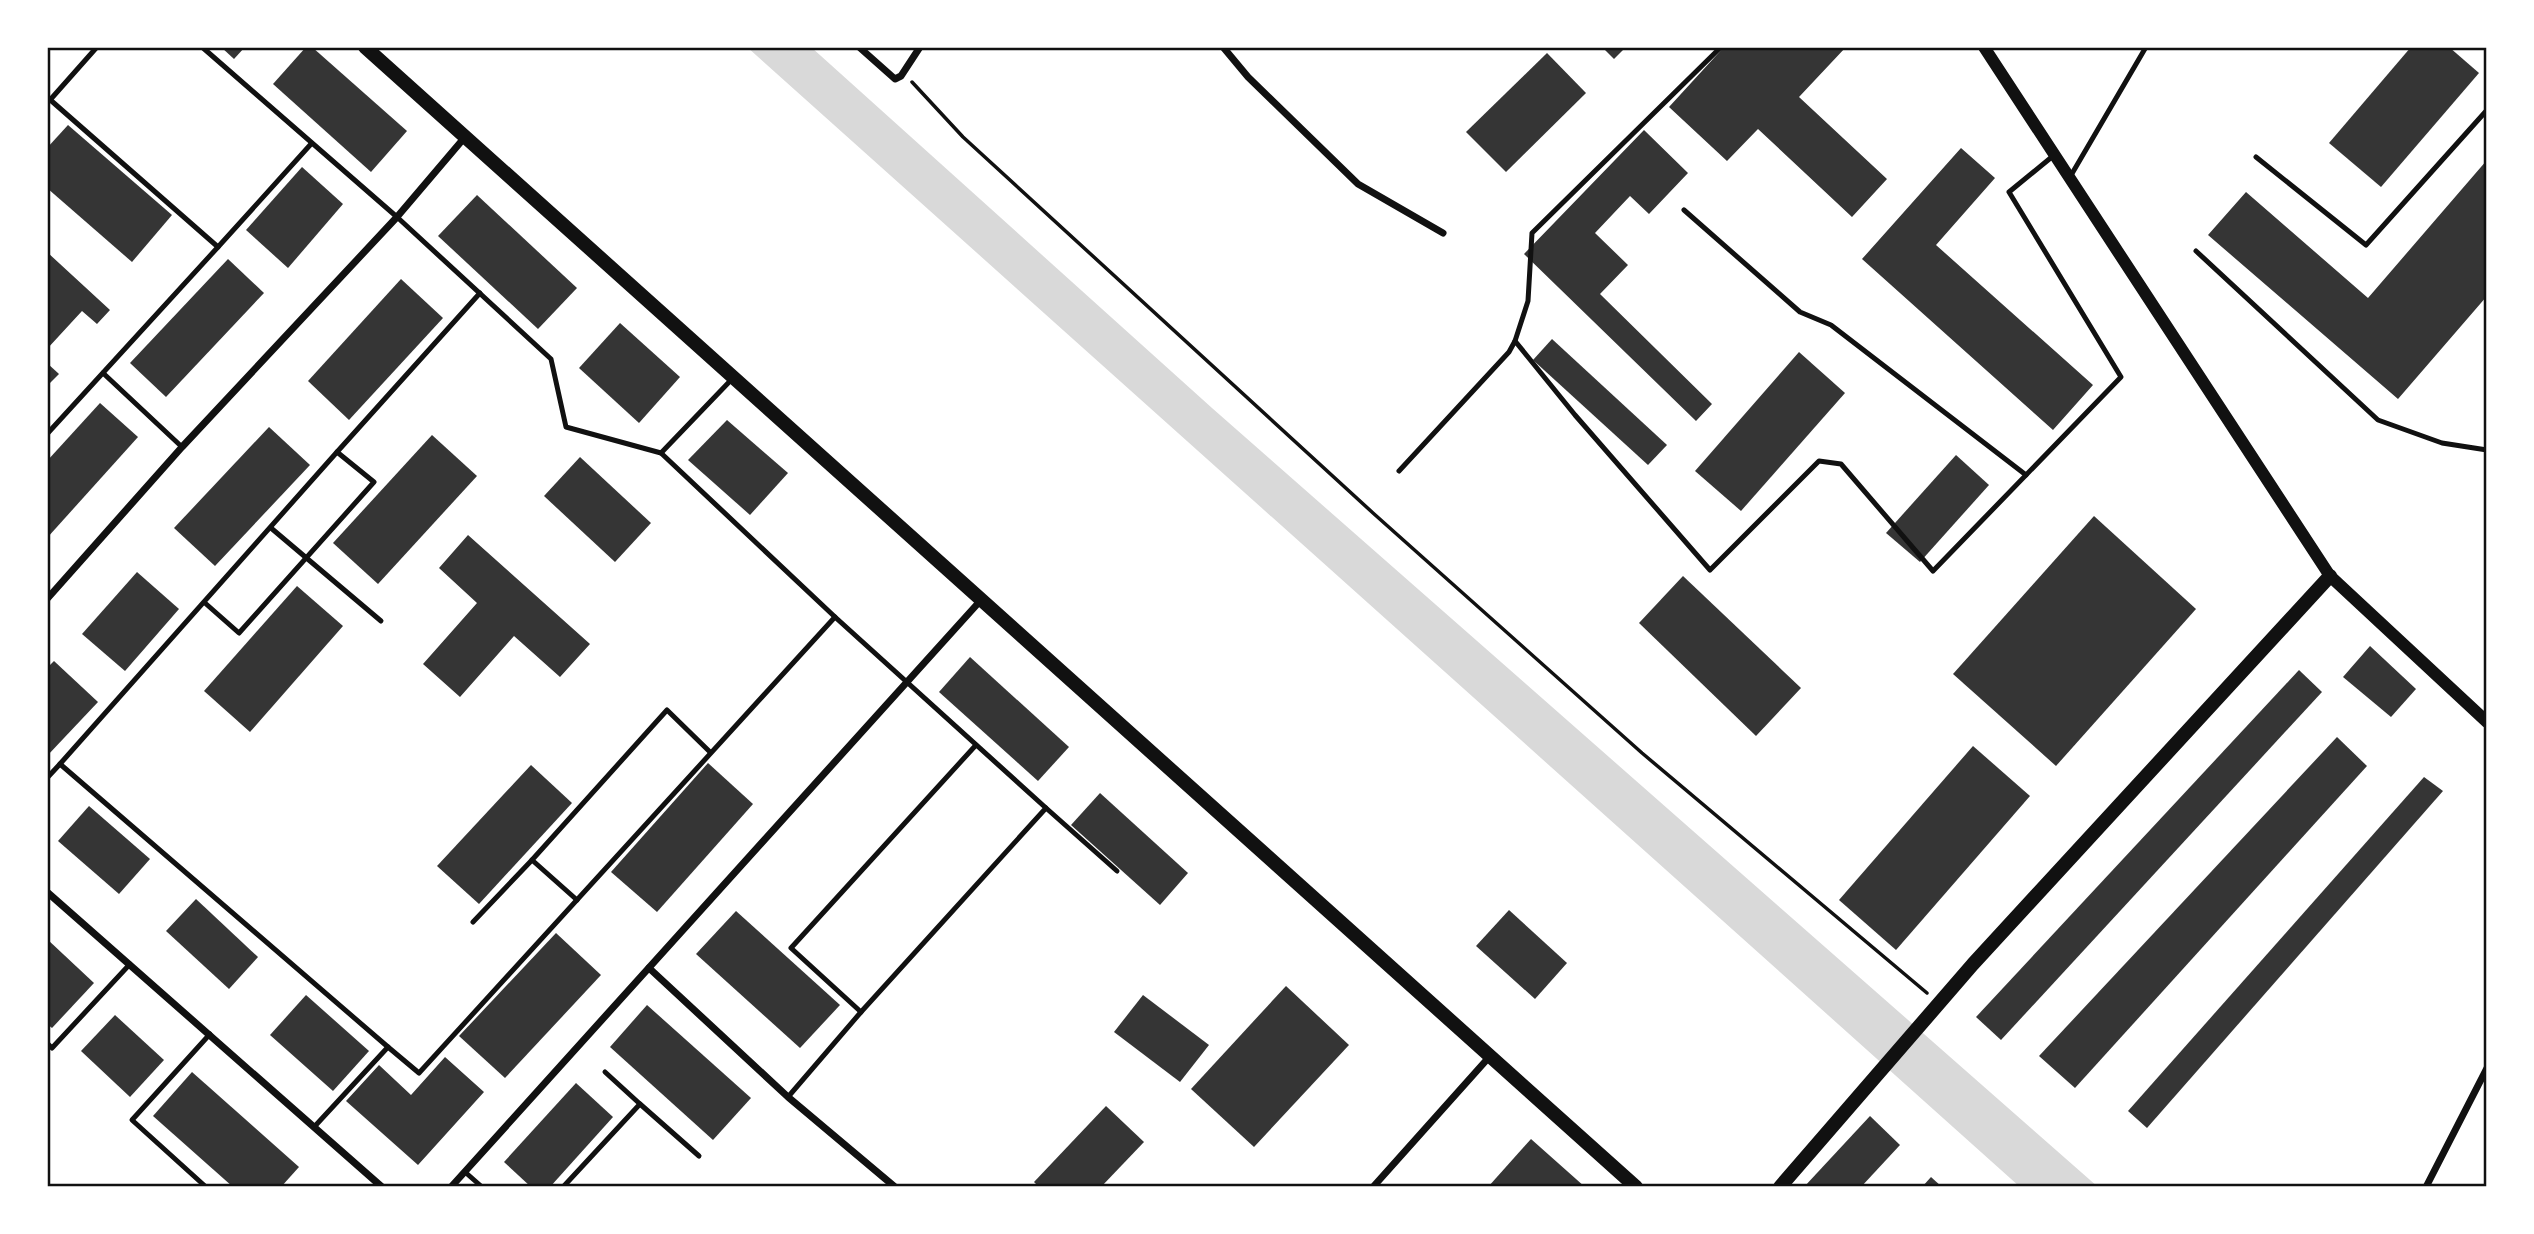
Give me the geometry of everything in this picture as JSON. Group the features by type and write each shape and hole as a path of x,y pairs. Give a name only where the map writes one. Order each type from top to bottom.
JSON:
{"main road":[{"path":"365,47 732,379 1636,1187"},
{"path":"1780,1187 1939,1003 2330,576"}],"street":[{"path":"859,47 895,79 903,73 920,47"},
{"path":"1223,47 1248,77 1358,184 1443,233"},
{"path":"1984,47 2330,576 2487,722"},
{"path":"47,599 182,447 397,217 466,136"},
{"path":"451,1187 982,600"},
{"path":"47,892 315,1125 382,1187"},
{"path":"649,968 788,1097 895,1187"},
{"path":"1373,1187 1491,1055"},
{"path":"2426,1187 2487,1068"}],"lane":[{"path":"97,47 49,99 218,247"},
{"path":"202,47 397,217 551,359 566,427 661,453 835,617 1117,871"},
{"path":"1399,471 1509,352 1528,301 1532,233 1721,47"},
{"path":"2069,179 2146,47"},
{"path":"2256,157 2366,245 2487,110"},
{"path":"47,434 311,144"},
{"path":"1515,341 1575,415 1710,570 1819,461 1841,464 1933,571 2121,377 2009,192 2053,156"},
{"path":"1684,210 1800,312 1831,325 2026,475"},
{"path":"2196,251 2378,420 2442,443 2487,450"},
{"path":"47,778 480,293"},
{"path":"103,373 182,447"},
{"path":"661,453 732,379"},
{"path":"205,603 239,633 374,482 337,452"},
{"path":"271,528 381,621"},
{"path":"60,764 419,1073 835,617"},
{"path":"473,922 667,710 710,752"},
{"path":"861,1012 791,948 976,745"},
{"path":"788,1097 861,1012 1046,808"},
{"path":"532,859 578,900"},
{"path":"47,1043 52,1048 130,964"},
{"path":"206,1187 132,1120 210,1034"},
{"path":"315,1125 388,1047"},
{"path":"605,1072 699,1156"},
{"path":"563,1187 640,1104"},
{"path":"465,1172 482,1187"},
{"path":"192,1187 199,1180"}],"path":[{"path":"903,73 963,137 1373,513 1642,753 1939,1003"}],"shaded area":[{"path":"747,47 811,47 1212,408 2098,1187 2020,1187"}],"building":[{"path":"221,47 245,47 234,59"},
{"path":"306,47 312,47 407,131 371,172 273,84"},
{"path":"1602,47 1626,47 1614,59"},
{"path":"1724,47 1846,47 1799,97 1887,179 1852,217 1758,129 1727,161 1669,107"},
{"path":"2411,47 2449,47 2479,73 2381,187 2329,143"},
{"path":"1547,53 1586,93 1506,172 1466,132"},
{"path":"68,125 172,215 132,262 47,188 47,148"},
{"path":"1644,130 1688,173 1649,214 1630,196 1595,233 1628,265 1600,294 1712,404 1696,421 1524,254"},
{"path":"1961,148 1995,178 1936,245 2093,385 2053,430 1862,259"},
{"path":"2487,160 2487,296 2398,399 2208,235 2246,192 2368,298"},
{"path":"302,167 343,204 288,268 246,230"},
{"path":"477,195 577,288 538,329 438,236"},
{"path":"47,252 110,310 97,324 82,311 47,349"},
{"path":"228,259 264,293 166,397 130,363"},
{"path":"401,279 443,318 349,420 308,381"},
{"path":"620,323 680,377 639,423 579,368"},
{"path":"1552,339 1667,445 1648,465 1533,360"},
{"path":"1799,352 1845,393 1741,511 1695,471"},
{"path":"47,363 59,374 47,386"},
{"path":"100,403 138,437 47,538 47,461"},
{"path":"727,420 788,473 750,515 688,460"},
{"path":"269,427 310,465 215,566 174,528"},
{"path":"432,435 477,476 378,584 333,543"},
{"path":"1956,455 1989,485 1920,562 1886,533"},
{"path":"580,457 651,523 615,562 544,496"},
{"path":"2094,516 2196,609 2056,766 1953,674"},
{"path":"468,535 590,644 560,677 514,636 460,697 423,664 477,603 439,568"},
{"path":"137,572 179,609 125,671 82,634"},
{"path":"1683,576 1801,688 1756,736 1639,623"},
{"path":"297,586 343,626 250,732 204,691"},
{"path":"2370,646 2416,689 2391,717 2343,677"},
{"path":"970,657 1069,747 1038,781 939,692"},
{"path":"54,661 98,702 47,756 47,668"},
{"path":"2299,670 2322,692 2001,1040 1976,1017"},
{"path":"2337,737 2367,766 2075,1088 2039,1056"},
{"path":"1973,746 2030,796 1896,950 1839,900"},
{"path":"708,763 753,804 657,912 611,872"},
{"path":"531,765 572,803 479,904 437,866"},
{"path":"2424,777 2443,791 2147,1128 2128,1111"},
{"path":"1100,793 1188,873 1160,905 1071,825"},
{"path":"89,806 150,859 119,894 58,841"},
{"path":"196,899 258,957 229,989 166,931"},
{"path":"1509,910 1567,963 1535,999 1476,946"},
{"path":"736,911 840,1005 800,1048 696,954"},
{"path":"556,933 601,975 505,1078 459,1036"},
{"path":"47,939 94,983 52,1028 47,1024"},
{"path":"1286,986 1349,1045 1254,1147 1191,1089"},
{"path":"306,995 369,1051 333,1091 270,1035"},
{"path":"1143,995 1209,1045 1180,1082 1114,1032"},
{"path":"647,1005 751,1098 713,1140 610,1047"},
{"path":"115,1015 164,1060 130,1097 81,1051"},
{"path":"445,1057 484,1092 418,1165 346,1101 379,1065 411,1095"},
{"path":"192,1072 299,1167 281,1187 233,1187 153,1116"},
{"path":"576,1083 613,1117 550,1187 531,1187 504,1162"},
{"path":"1106,1106 1144,1142 1101,1187 1039,1187 1034,1182"},
{"path":"1870,1116 1900,1145 1861,1187 1804,1187"},
{"path":"1531,1139 1585,1187 1488,1187"},
{"path":"1931,1177 1942,1187 1922,1187"}]}
